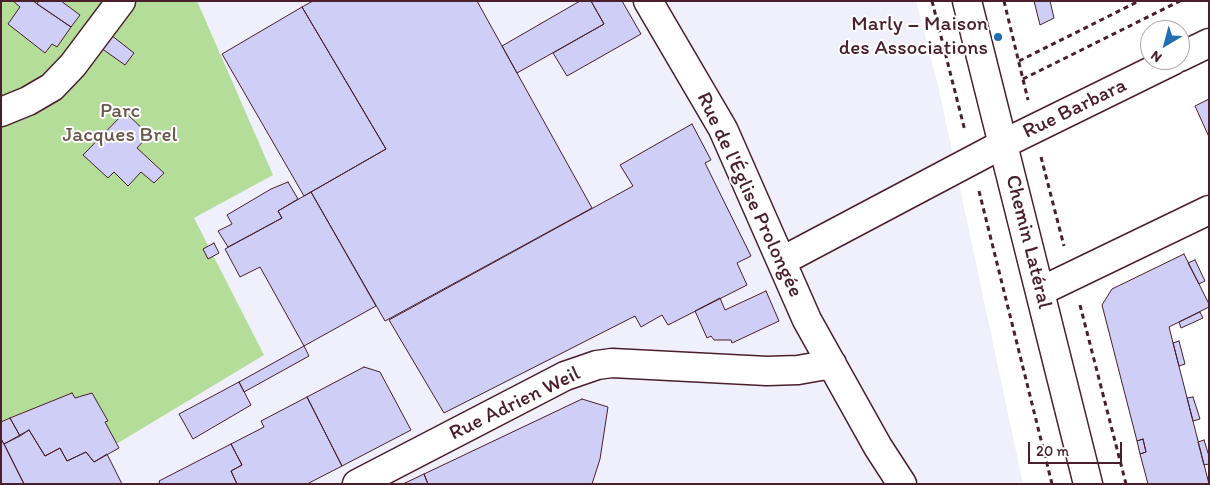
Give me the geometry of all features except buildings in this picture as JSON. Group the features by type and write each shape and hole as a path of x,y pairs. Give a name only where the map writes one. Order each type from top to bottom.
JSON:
{"street":[{"path":"1,112 28,101 52,87 84,51 121,1"},
{"name":"Rue de l'Église Prolongée","path":"648,1 723,129 808,320 878,447 902,484"},
{"name":"Chemin Latéral","path":"967,1 1088,484"},
{"path":"1190,52 1209,43"},
{"name":"Rue Barbara","path":"782,261 1003,144 1154,70"},
{"path":"1041,291 1209,210"},
{"name":"Rue Adrien Weil","path":"357,484 565,376 597,365 612,363 767,371 798,370 832,364"}],"path":[{"path":"932,1 972,160"},
{"path":"1004,1 1034,129 1126,484"},
{"path":"1019,61 1139,1"},
{"path":"1023,79 1180,1"},
{"path":"984,209 1052,484"}],"shaded area":[{"path":"1,1 916,1 938,85 1023,484 1,484"}],"green space":[{"name":"Parc Jacques Brel","path":"1,1 197,1 273,175 194,218 264,355 50,484 1,484"}],"place":[{"name":"Marly – Maison des Associations","path":"998,37"}]}
